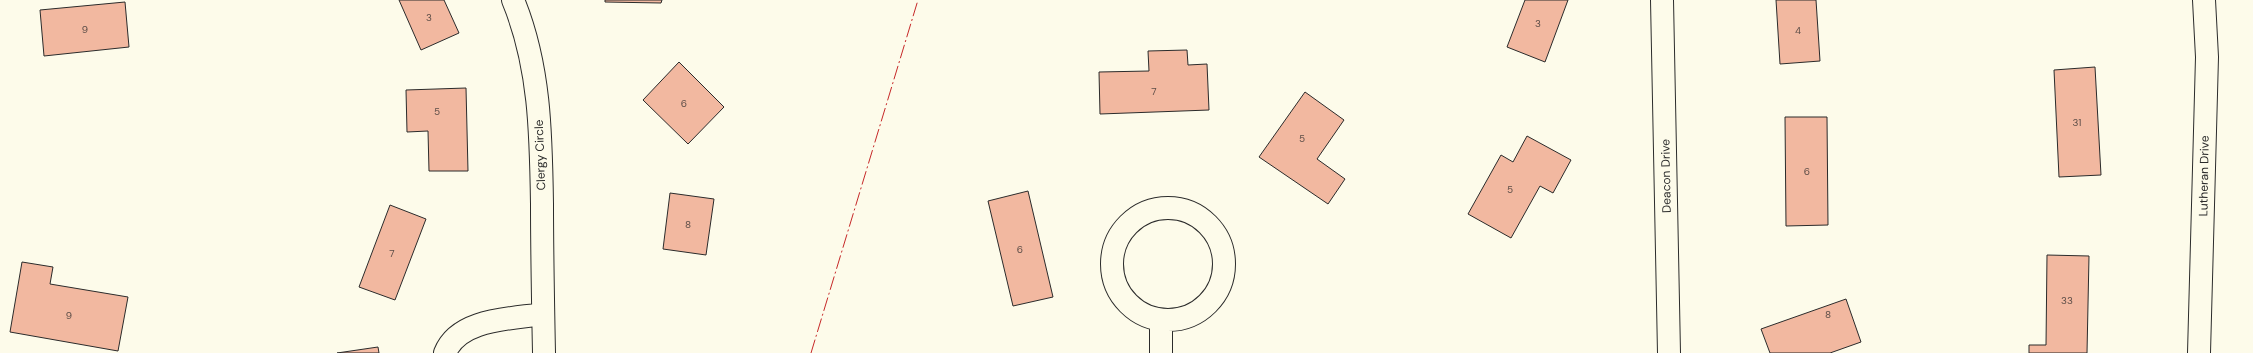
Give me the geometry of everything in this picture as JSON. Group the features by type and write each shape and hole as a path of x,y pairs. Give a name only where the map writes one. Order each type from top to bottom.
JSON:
{"street":[{"name":"Clergy Circle","path":"513,0 529,46 537,89 541,132 544,353"},
{"name":"Deacon Drive","path":"1662,0 1669,353"},
{"name":"Lutheran Drive","path":"2200,353 2207,57 2204,0"},
{"path":"1159,209 1177,209 1195,215 1210,227 1220,243 1224,262 1221,281 1212,298 1198,311 1180,319 1161,320 1144,315 1129,305 1118,291 1113,274 1112,256 1117,239 1128,225 1142,214 1159,209"},
{"path":"445,353 456,337 470,328 543,314"},
{"path":"1161,320 1161,353"}],"building":[{"path":"399,0 444,0 459,33 421,50"},
{"path":"605,0 662,0 661,3 605,2"},
{"path":"1525,0 1568,0 1545,62 1507,47"},
{"path":"1776,0 1816,0 1820,61 1780,64"},
{"path":"125,2 129,47 44,56 40,10"},
{"path":"1187,50 1188,65 1207,64 1209,110 1100,114 1099,72 1149,71 1148,51"},
{"path":"679,62 724,107 688,144 643,100"},
{"path":"2095,67 2101,175 2059,177 2054,70"},
{"path":"466,88 468,171 429,171 428,131 407,132 406,90"},
{"path":"1305,92 1344,120 1317,159 1345,179 1328,204 1259,157"},
{"path":"1785,117 1827,117 1828,225 1786,226"},
{"path":"1527,136 1571,160 1553,193 1540,186 1511,238 1468,214 1501,155 1513,162"},
{"path":"1028,191 1053,297 1013,306 988,201"},
{"path":"670,193 714,199 706,255 663,249"},
{"path":"390,205 426,219 395,300 359,287"},
{"path":"2047,255 2089,256 2087,353 2029,353 2029,345 2046,345"},
{"path":"22,262 53,267 50,284 128,297 118,351 10,332"},
{"path":"1846,299 1861,342 1830,353 1770,353 1761,329"},
{"path":"378,347 379,353 337,353"}],"power":[{"path":"811,353 918,0"}]}
